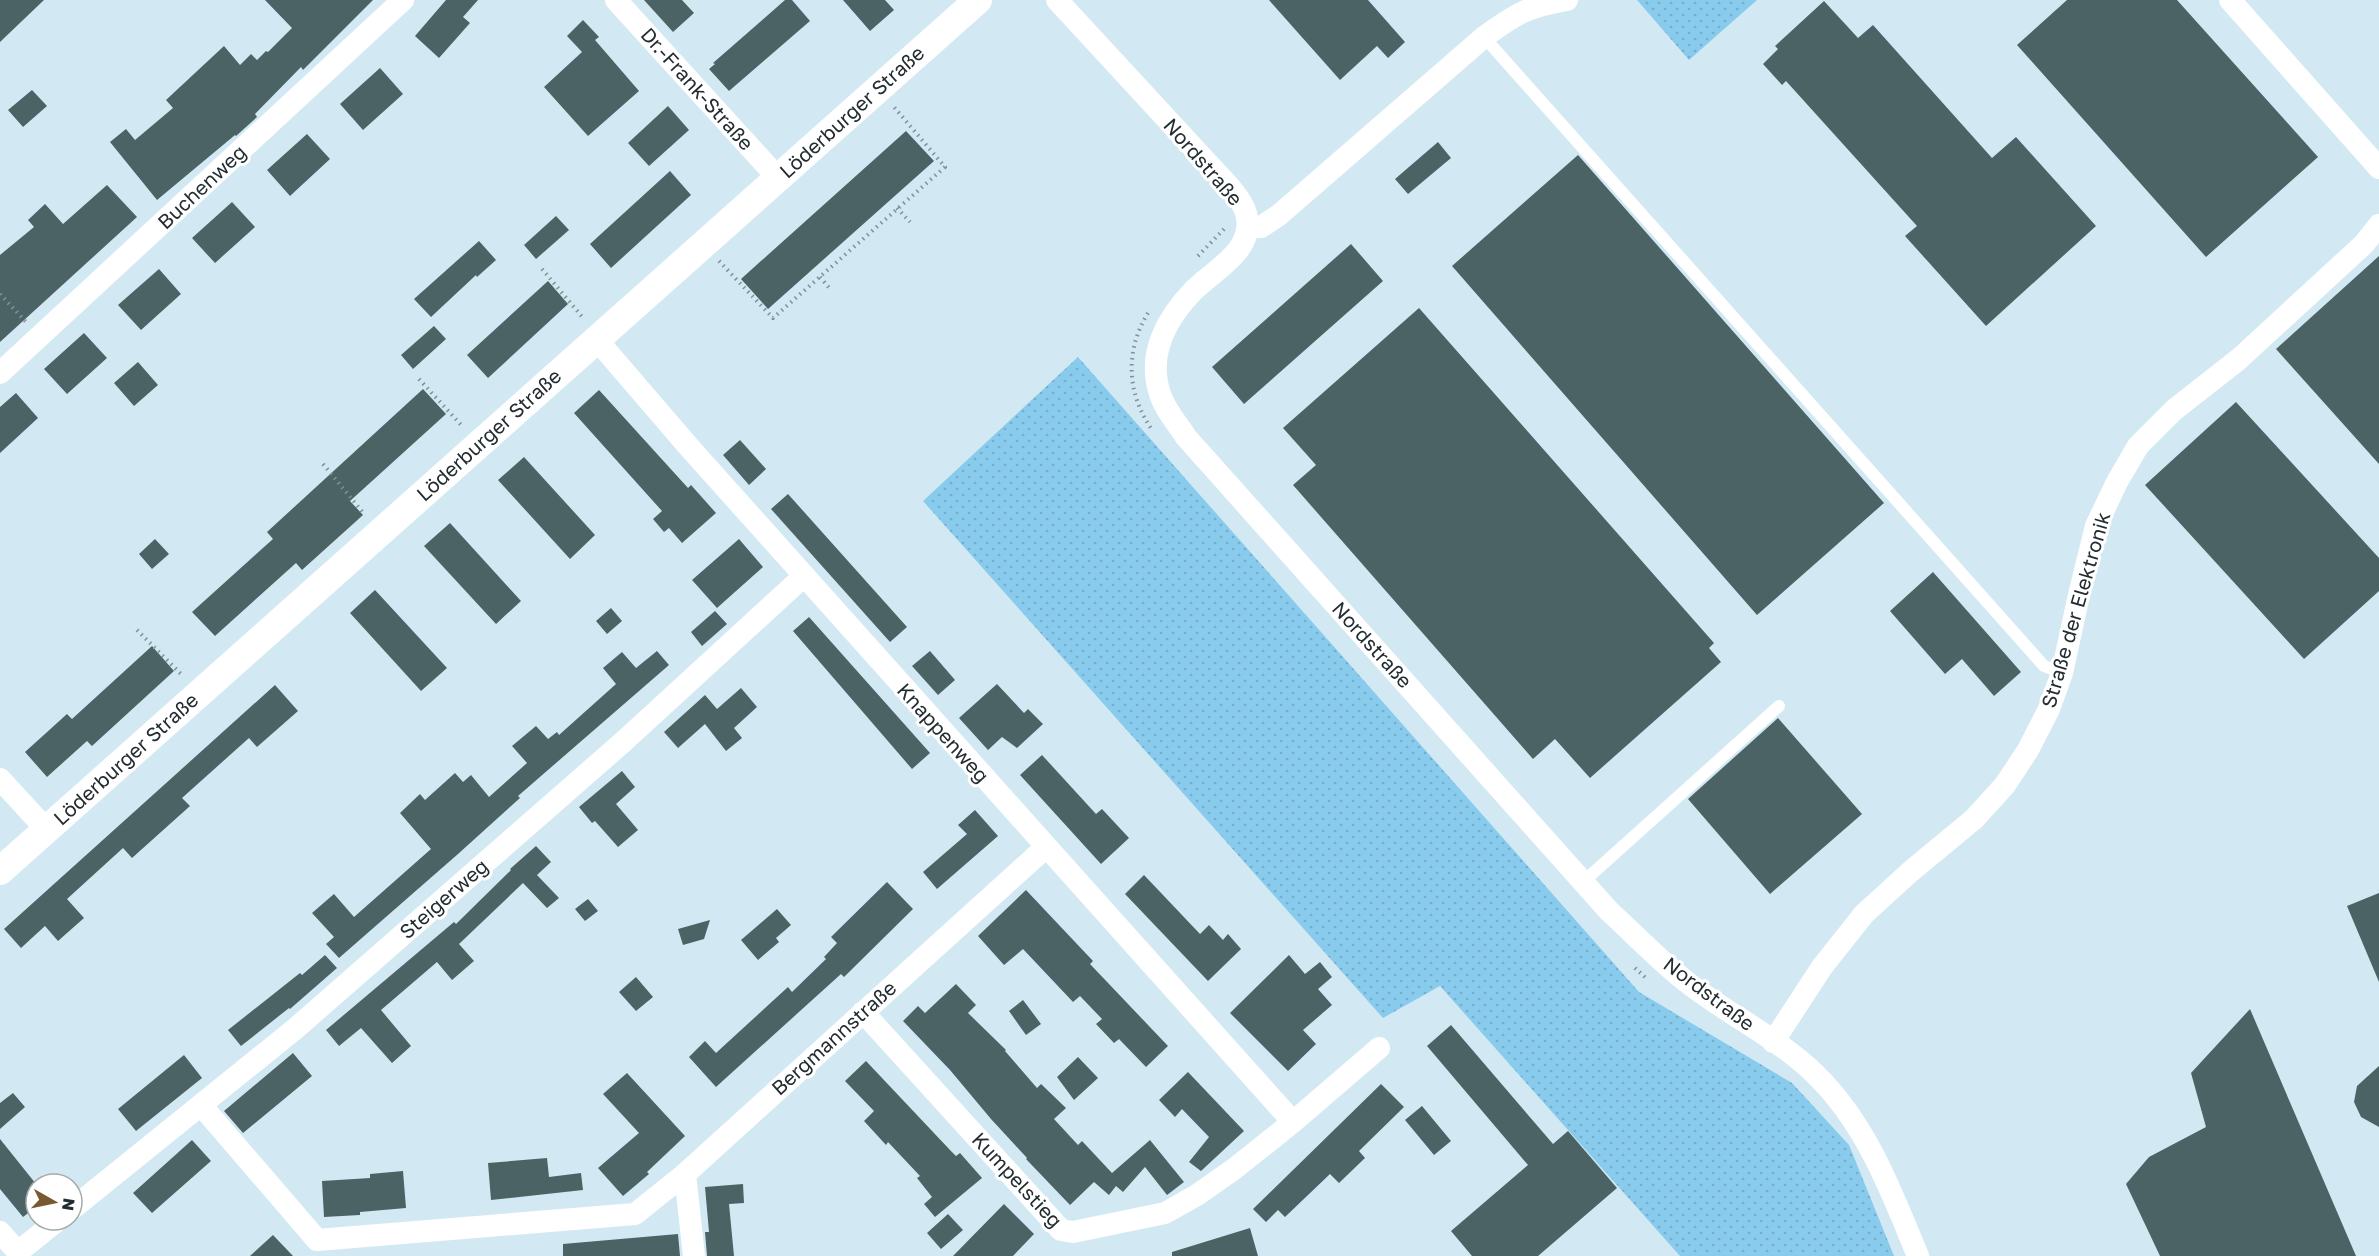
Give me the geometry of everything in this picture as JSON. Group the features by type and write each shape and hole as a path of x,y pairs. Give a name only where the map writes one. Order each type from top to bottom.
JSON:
{"street":[{"name":"Buchenweg","path":"0,373 403,0"},
{"name":"Dr.-Frank-Straße","path":"616,0 778,178"},
{"name":"Löderburger Straße","path":"0,871 978,0"},
{"name":"Nordstraße","path":"1058,0 1230,187 1245,211 1248,227 1244,242 1232,257 1194,290 1178,309 1165,331 1156,355 1155,375 1165,405 1186,437 1609,911 1683,979 1815,1074 1858,1127 1882,1172 1918,1256"},
{"path":"1248,227 1261,227 1279,215 1514,14 1538,5 1567,0"},
{"path":"2230,0 2379,168"},
{"name":"Straße der Elektronik","path":"1773,1042 1822,967 1864,914 1974,819 2005,785 2028,750 2049,709 2062,673 2096,526 2117,482 2138,446 2174,410 2239,359 2364,244 2379,225"},
{"name":"Knappenweg","path":"597,340 1046,848 1293,1122"},
{"name":"Steigerweg","path":"84,1199 295,1029 614,750 804,576"},
{"path":"0,779 46,829"},
{"name":"Bergmannstraße","path":"201,1106 317,1240 635,1214 685,1174 1046,848"},
{"name":"Kumpelstieg","path":"863,1012 1061,1230 1073,1232 1165,1213 1234,1169 1379,1048"},
{"path":"685,1174 694,1256"},
{"path":"0,1232 18,1252 43,1232"}],"lane":[{"path":"1484,38 2044,666 2062,673"},
{"path":"1583,882 1779,706"}],"path":[{"path":"703,245 773,318 945,167 878,88"},
{"path":"897,208 909,222"},
{"path":"542,269 584,317 597,340"},
{"path":"819,277 831,290"},
{"path":"0,294 39,337"},
{"path":"419,379 478,443"},
{"path":"323,464 380,532"},
{"path":"137,630 200,693"}],"shaded area":[{"path":"1637,0 1757,0 1689,60"},
{"path":"1078,357 1639,992 1792,1083 1849,1145 1894,1256 1680,1256 1440,986 1383,1018 923,501"}],"building":[{"path":"0,0 44,0 0,42"},
{"path":"265,0 373,0 303,70 301,67 255,114 257,117 157,200 110,142 126,129 135,140 173,108 166,100 224,46 240,65 251,54 257,60 266,51 268,52 292,28"},
{"path":"446,0 478,0 463,17 470,23 439,58 415,36"},
{"path":"644,0 682,0 694,13 673,32"},
{"path":"785,0 792,0 810,21 729,91 709,69"},
{"path":"843,0 885,0 894,10 870,31"},
{"path":"1269,0 1368,0 1405,42 1388,58 1377,46 1340,80"},
{"path":"2067,0 2177,0 2318,157 2206,257 2017,45"},
{"path":"1824,1 1858,38 1873,25 1992,158 2016,137 2096,226 1986,326 1905,236 1917,226 1786,81 1782,85 1763,64 1778,49 1775,46"},
{"path":"583,20 599,37 595,40 639,91 588,136 544,87 582,52 567,36"},
{"path":"380,68 403,94 363,130 340,104"},
{"path":"32,90 47,106 23,127 8,110"},
{"path":"668,106 689,130 649,166 628,143"},
{"path":"906,131 934,161 768,309 741,279"},
{"path":"307,134 330,159 290,196 267,170"},
{"path":"1438,142 1451,158 1408,194 1395,179"},
{"path":"1578,155 1884,503 1757,615 1452,266"},
{"path":"670,171 691,195 611,268 590,244"},
{"path":"107,185 137,217 0,342 0,255 34,227 28,220 45,204 63,224"},
{"path":"232,202 255,227 215,263 192,238"},
{"path":"556,216 569,230 536,259 524,245"},
{"path":"479,241 496,260 477,277 476,275 431,317 414,299"},
{"path":"1351,244 1383,281 1244,404 1212,367"},
{"path":"2379,256 2379,464 2276,349"},
{"path":"159,269 181,294 141,330 118,305"},
{"path":"548,281 568,304 488,378 467,355"},
{"path":"1419,308 1714,643 1709,648 1721,662 1590,778 1555,739 1533,759 1293,485 1316,465 1283,428"},
{"path":"434,326 446,339 413,369 401,355"},
{"path":"84,333 107,358 67,394 44,369"},
{"path":"138,362 158,385 134,406 114,383"},
{"path":"423,389 446,414 350,501 363,515 302,570 296,563 215,636 192,612 273,539 267,532"},
{"path":"599,390 688,488 691,485 716,513 682,543 669,528 664,532 653,519 662,511 574,413"},
{"path":"16,393 38,418 0,453 0,407"},
{"path":"2236,402 2379,558 2379,591 2304,659 2145,485"},
{"path":"740,440 766,469 749,485 723,455"},
{"path":"524,457 595,535 570,559 498,480"},
{"path":"788,494 907,627 890,642 771,509"},
{"path":"450,523 521,601 496,624 424,546"},
{"path":"155,539 169,554 152,569 139,554"},
{"path":"739,539 763,567 717,608 692,580"},
{"path":"1933,572 2021,672 1994,696 1962,659 1945,674 1890,611"},
{"path":"375,590 447,668 421,691 350,613"},
{"path":"611,608 622,621 607,634 596,621"},
{"path":"715,611 727,624 702,646 691,632"},
{"path":"809,617 930,753 912,769 793,631"},
{"path":"152,646 174,671 92,746 87,741 47,777 25,752 67,714 72,719"},
{"path":"657,651 669,665 518,796 520,798 458,854 339,958 326,944 334,937 312,913 334,894 354,917 431,849 400,813 420,794 425,800 455,773 463,782 471,775 489,797 527,763 512,746 536,726 548,739 557,732 559,735 616,684 603,668 622,652 636,668"},
{"path":"930,651 955,680 938,695 912,666"},
{"path":"997,684 1024,713 1028,709 1043,724 1017,748 1002,737 988,750 959,718"},
{"path":"275,685 298,711 257,747 249,738 182,798 190,806 132,858 123,848 67,899 84,918 58,941 45,926 21,948 4,929"},
{"path":"741,688 757,707 734,728 742,738 726,751 705,724 678,748 664,732 705,695 717,709"},
{"path":"1778,718 1862,814 1770,894 1688,799"},
{"path":"1042,755 1096,814 1102,809 1129,838 1101,864 1020,775"},
{"path":"622,771 635,787 616,804 638,830 618,847 595,821 592,823 579,807"},
{"path":"975,810 998,836 937,889 923,872 967,834 958,825"},
{"path":"536,846 551,862 537,875 559,898 547,908 523,883 459,944 474,961 452,980 437,962 381,1010 411,1046 392,1063 361,1028 339,1046 326,1030 454,922 456,924"},
{"path":"1144,875 1200,934 1209,925 1223,940 1228,934 1241,949 1208,981 1125,894"},
{"path":"887,882 913,909 844,977 841,974 716,1087 689,1057 705,1041 716,1053 788,987 792,992 826,959 824,957 837,943 831,937"},
{"path":"1026,890 1093,961 1090,964 1168,1046 1146,1067 1119,1039 1114,1043 1096,1024 1102,1019 1080,996 1073,1002 1023,949 1004,965 978,936"},
{"path":"2379,893 2379,982 2347,906"},
{"path":"588,899 598,911 585,921 575,909"},
{"path":"777,909 791,925 776,938 779,942 758,960 741,940"},
{"path":"710,920 704,939 683,945 678,929"},
{"path":"325,955 337,968 290,1009 241,1046 228,1030"},
{"path":"1289,955 1305,974 1320,962 1332,977 1318,989 1332,1005 1303,1030 1316,1044 1288,1071 1230,1013"},
{"path":"636,977 653,997 636,1011 619,992"},
{"path":"956,984 976,1005 968,1013 1006,1050 1037,1088 1041,1084 1066,1108 1054,1119 1078,1145 1082,1141 1112,1173 1150,1140 1184,1182 1167,1195 1145,1167 1123,1192 1116,1186 1109,1195 1094,1182 1070,1205 1026,1159 950,1070 903,1021 918,1006 925,1013"},
{"path":"1023,1000 1041,1024 1026,1035 1009,1011"},
{"path":"2250,1009 2356,1256 2160,1256 2126,1184 2149,1157 2206,1127 2191,1073"},
{"path":"1451,1025 1553,1144 1568,1131 1617,1188 1538,1256 1472,1256 1451,1231 1528,1165 1427,1046"},
{"path":"293,1053 312,1076 243,1133 224,1111"},
{"path":"184,1055 202,1078 136,1131 118,1109"},
{"path":"1078,1057 1098,1078 1074,1100 1057,1077"},
{"path":"866,1061 950,1150 956,1156 960,1153 982,1178 935,1217 924,1204 932,1197 917,1178 920,1176 888,1142 886,1145 864,1121 874,1111 845,1081"},
{"path":"2379,1066 2379,1127 2361,1117 2354,1102 2357,1086"},
{"path":"1188,1072 1244,1131 1201,1171 1189,1162 1209,1137 1182,1109 1175,1117 1159,1100"},
{"path":"627,1073 685,1136 647,1172 649,1174 623,1196 598,1168 639,1133 603,1094"},
{"path":"1381,1084 1404,1107 1359,1151 1365,1158 1339,1183 1330,1174 1285,1217 1278,1210 1266,1222 1253,1209"},
{"path":"13,1093 25,1107 0,1129 0,1103"},
{"path":"1422,1106 1451,1141 1434,1155 1405,1120"},
{"path":"0,1139 26,1172 24,1172 24,1216 0,1189"},
{"path":"192,1140 211,1161 152,1213 133,1193"},
{"path":"547,1158 549,1177 581,1173 583,1190 491,1200 488,1163"},
{"path":"403,1171 406,1208 360,1212 360,1215 324,1217 322,1181 370,1178 370,1174"},
{"path":"743,1184 744,1203 729,1204 734,1256 707,1256 705,1232 709,1232 705,1187"},
{"path":"1004,1204 1034,1234 1013,1256 953,1256"},
{"path":"948,1214 963,1230 941,1249 927,1233"},
{"path":"1250,1228 1258,1256 1172,1256 1172,1252"},
{"path":"678,1234 680,1256 563,1256 563,1244"},
{"path":"273,1235 293,1256 250,1256"}]}
